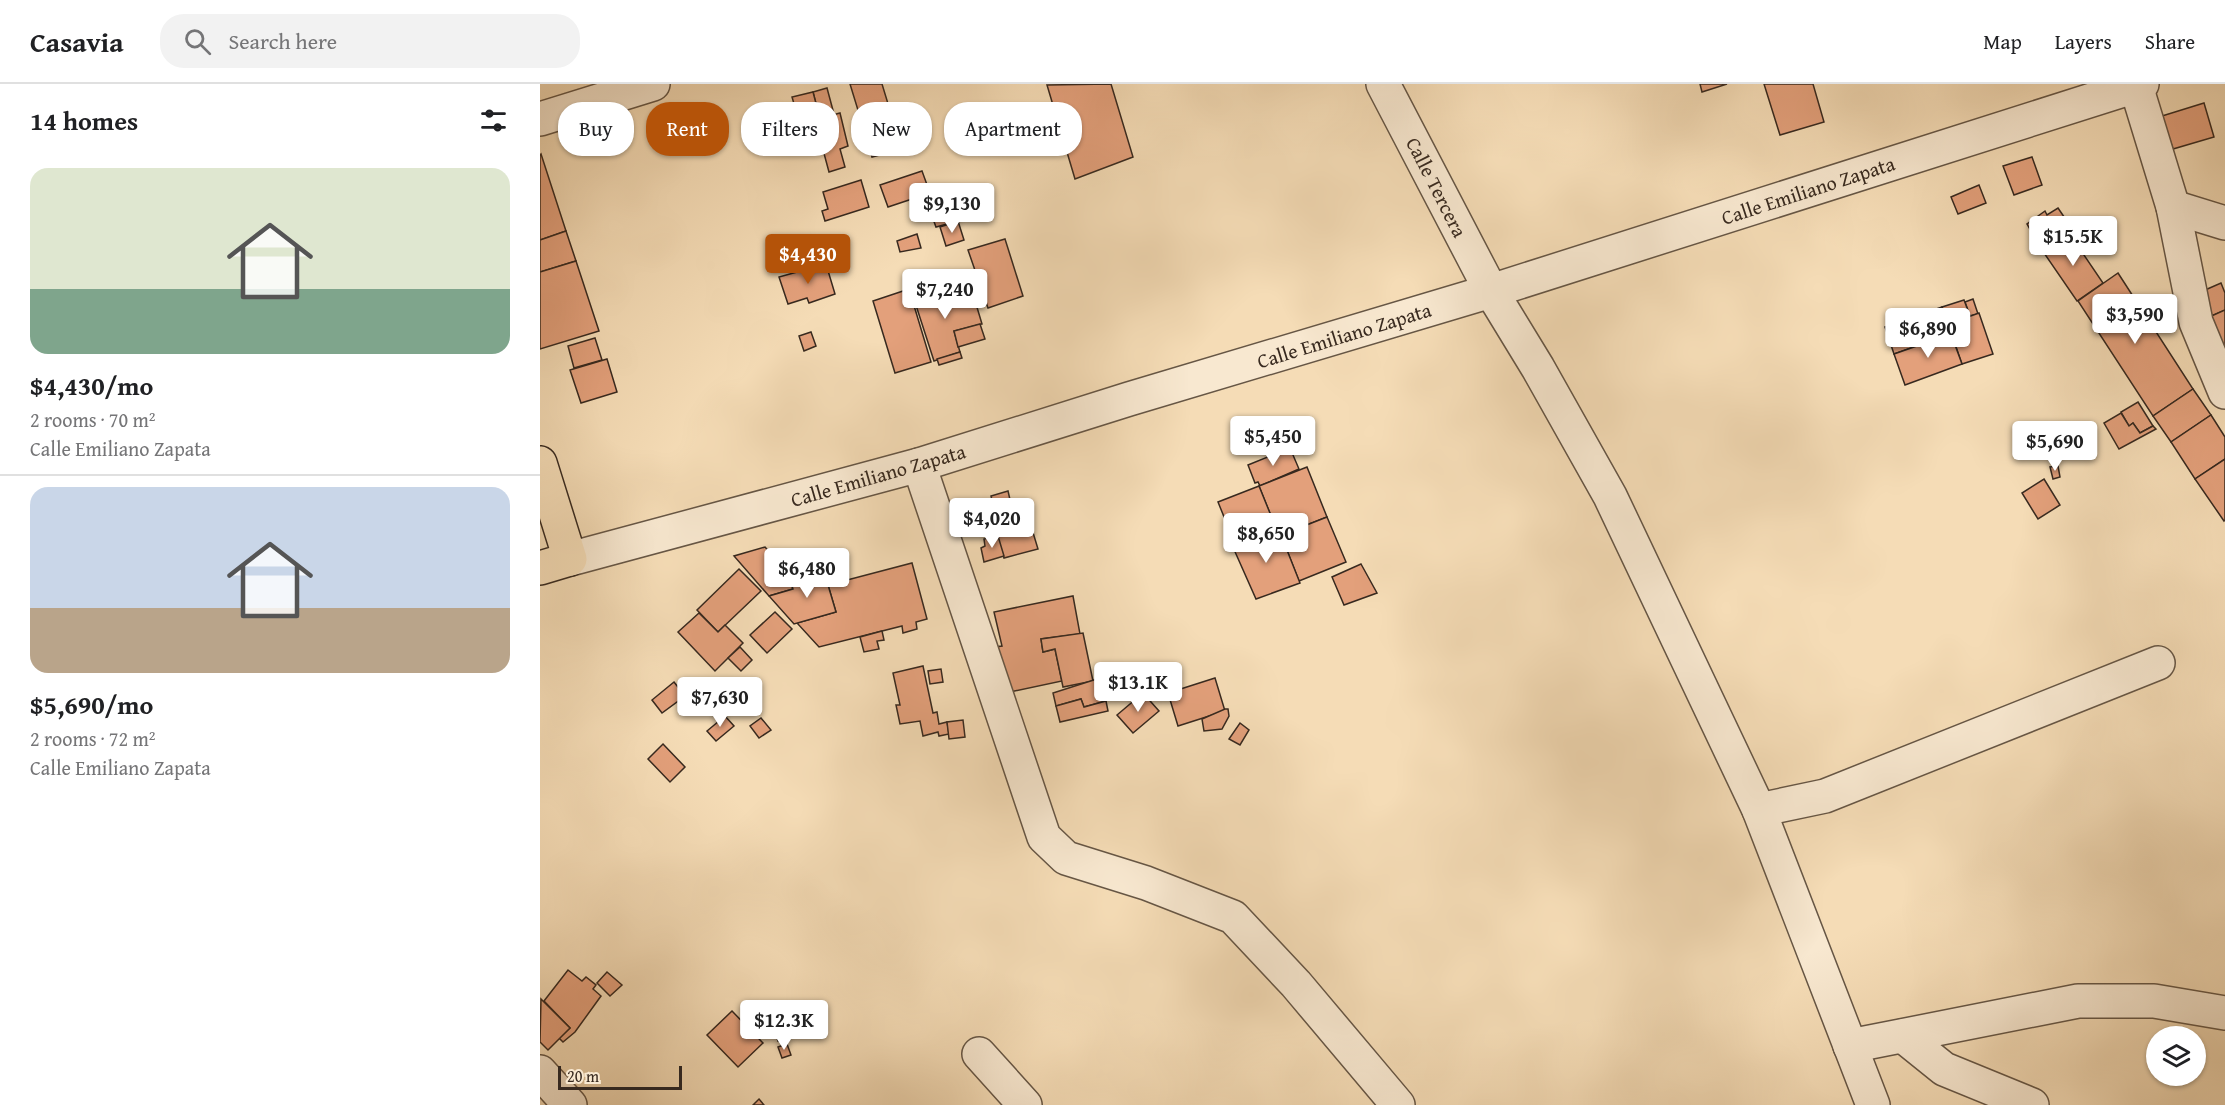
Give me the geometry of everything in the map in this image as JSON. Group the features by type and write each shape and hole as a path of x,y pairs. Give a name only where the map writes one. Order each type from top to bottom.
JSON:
{"main road":[{"path":"540,463 555,563"}],"street":[{"path":"540,119 653,84"},
{"name":"Calle Tercera","path":"1383,84 1491,291 1538,368 1610,496 1759,810 1874,1105"},
{"path":"2139,85 2173,207 2196,322 2225,392"},
{"name":"Calle Emiliano Zapata","path":"555,563 919,465 1491,291 2139,85"},
{"path":"2173,207 2225,223"},
{"path":"919,465 1044,837 1066,858 1146,883 1233,916 1296,984 1398,1105"},
{"path":"1759,810 1825,796 2158,663"},
{"path":"1850,1046 2078,1001 2154,1001 2225,1013"},
{"path":"1903,1036 1944,1069 2032,1105"},
{"path":"979,1054 1025,1105"},
{"path":"540,1072 570,1105"}],"building":[{"path":"850,84 882,84 887,102 856,102"},
{"path":"1111,84 1133,157 1075,179 1068,156 1082,156 1082,102 1052,102 1047,85"},
{"path":"1700,84 1727,84 1702,92"},
{"path":"1764,84 1813,84 1824,122 1780,135"},
{"path":"827,88 831,102 816,102 813,92"},
{"path":"813,92 816,102 793,102 792,97"},
{"path":"2204,103 2214,137 2173,149 2162,116"},
{"path":"839,113 848,146 840,149 845,167 829,172 825,156 839,156"},
{"path":"540,155 566,231 540,240"},
{"path":"2032,157 2042,185 2014,195 2003,166"},
{"path":"922,171 930,193 888,207 880,185"},
{"path":"861,180 869,207 825,221 822,211 828,209 823,192"},
{"path":"1979,185 1986,203 1958,214 1951,197"},
{"path":"952,201 958,221 936,227 929,208"},
{"path":"2058,208 2073,230 2042,250 2027,224 2045,211 2047,215"},
{"path":"958,221 964,240 946,246 940,227"},
{"path":"566,231 576,261 540,272 540,240"},
{"path":"2069,233 2103,283 2077,301 2042,250"},
{"path":"917,234 921,248 900,252 897,241"},
{"path":"1005,239 1023,296 988,308 968,250"},
{"path":"576,261 599,331 540,349 540,272"},
{"path":"826,264 835,294 809,303 807,298 788,304 779,277"},
{"path":"2118,273 2193,389 2153,416 2078,301"},
{"path":"934,281 937,289 921,295 918,287"},
{"path":"966,281 971,295 944,302 940,288"},
{"path":"2221,283 2225,293 2225,310 2207,318 2196,294"},
{"path":"940,288 944,302 973,294 982,324 954,331 960,352 934,361 913,296"},
{"path":"909,289 931,362 895,373 873,301"},
{"path":"1973,299 1978,314 1970,316 1965,302"},
{"path":"1964,300 1970,316 1948,324 1942,307"},
{"path":"1942,307 1951,334 1894,354 1885,327"},
{"path":"2225,310 2225,358 2207,318"},
{"path":"1979,313 1993,354 1962,364 1948,324"},
{"path":"980,324 985,339 958,347 954,331"},
{"path":"811,332 816,346 804,351 799,336"},
{"path":"1951,334 1962,364 1905,385 1894,354"},
{"path":"595,338 602,360 574,368 568,346"},
{"path":"960,352 962,358 939,365 937,359"},
{"path":"607,359 617,392 581,403 570,370"},
{"path":"2193,389 2211,415 2171,442 2153,416"},
{"path":"2138,402 2153,426 2140,433 2133,423 2129,426 2121,412"},
{"path":"2121,413 2129,426 2133,423 2140,433 2153,426 2156,429 2119,449 2104,423"},
{"path":"2211,415 2225,437 2225,459 2195,479 2171,442"},
{"path":"1290,448 1299,469 1260,486 1258,482 1255,483 1248,465"},
{"path":"2225,459 2225,520 2224,521 2195,479"},
{"path":"2058,466 2060,477 2053,479 2050,467"},
{"path":"1307,467 1327,517 1279,536 1259,486"},
{"path":"2044,479 2060,505 2038,519 2022,493"},
{"path":"1259,486 1276,528 1235,544 1218,502"},
{"path":"1008,491 1011,504 994,509 991,496"},
{"path":"1019,503 1023,528 1031,526 1038,549 1004,558 989,511"},
{"path":"1327,517 1346,562 1299,581 1281,535"},
{"path":"1276,528 1300,583 1256,599 1232,545"},
{"path":"998,536 1004,556 984,562 981,548 985,546 984,539"},
{"path":"765,547 787,572 793,589 769,596 734,556"},
{"path":"823,563 825,573 791,583 787,572"},
{"path":"912,563 927,619 916,622 917,629 903,633 902,626 819,647 797,623 836,612 828,585"},
{"path":"1361,564 1377,593 1344,605 1332,577"},
{"path":"739,569 761,591 718,632 697,610"},
{"path":"829,572 832,584 828,585 836,612 794,624 769,596 793,589 791,583"},
{"path":"1073,596 1080,634 1041,639 1043,652 1055,649 1062,681 1005,693 995,647 1002,646 994,612"},
{"path":"775,612 792,629 767,653 750,635"},
{"path":"699,613 718,632 725,625 743,643 715,671 678,632"},
{"path":"882,631 884,640 877,641 879,649 864,652 860,637"},
{"path":"1083,633 1093,681 1063,687 1055,649 1043,652 1041,639"},
{"path":"740,647 752,660 741,671 728,658"},
{"path":"923,666 933,713 937,712 939,724 947,722 949,734 939,736 938,732 923,736 920,721 900,724 896,705 900,705 893,673"},
{"path":"941,669 943,682 930,684 928,671"},
{"path":"1100,678 1106,701 1084,707 1081,699 1056,706 1053,693"},
{"path":"1215,678 1225,711 1178,726 1168,693"},
{"path":"674,682 685,696 662,713 652,700"},
{"path":"1143,693 1159,711 1133,733 1117,715"},
{"path":"1081,699 1084,707 1106,701 1108,711 1060,722 1056,706"},
{"path":"1228,709 1229,716 1222,729 1204,731 1202,719"},
{"path":"725,716 734,726 716,741 707,731"},
{"path":"761,718 771,730 759,738 750,726"},
{"path":"963,720 965,737 949,739 947,722"},
{"path":"1240,723 1249,730 1240,745 1229,739"},
{"path":"663,744 685,767 670,782 648,759"},
{"path":"568,970 582,981 586,977 596,985 593,989 601,996 575,1032 563,1042 559,1038 570,1028 544,1001"},
{"path":"607,972 622,985 610,996 597,983"},
{"path":"541,999 570,1028 548,1050 540,1042"},
{"path":"732,1011 763,1043 738,1067 707,1035"},
{"path":"785,1032 786,1039 778,1041 776,1034"},
{"path":"787,1044 791,1055 782,1058 778,1047"},
{"path":"759,1099 764,1105 753,1105"}]}
